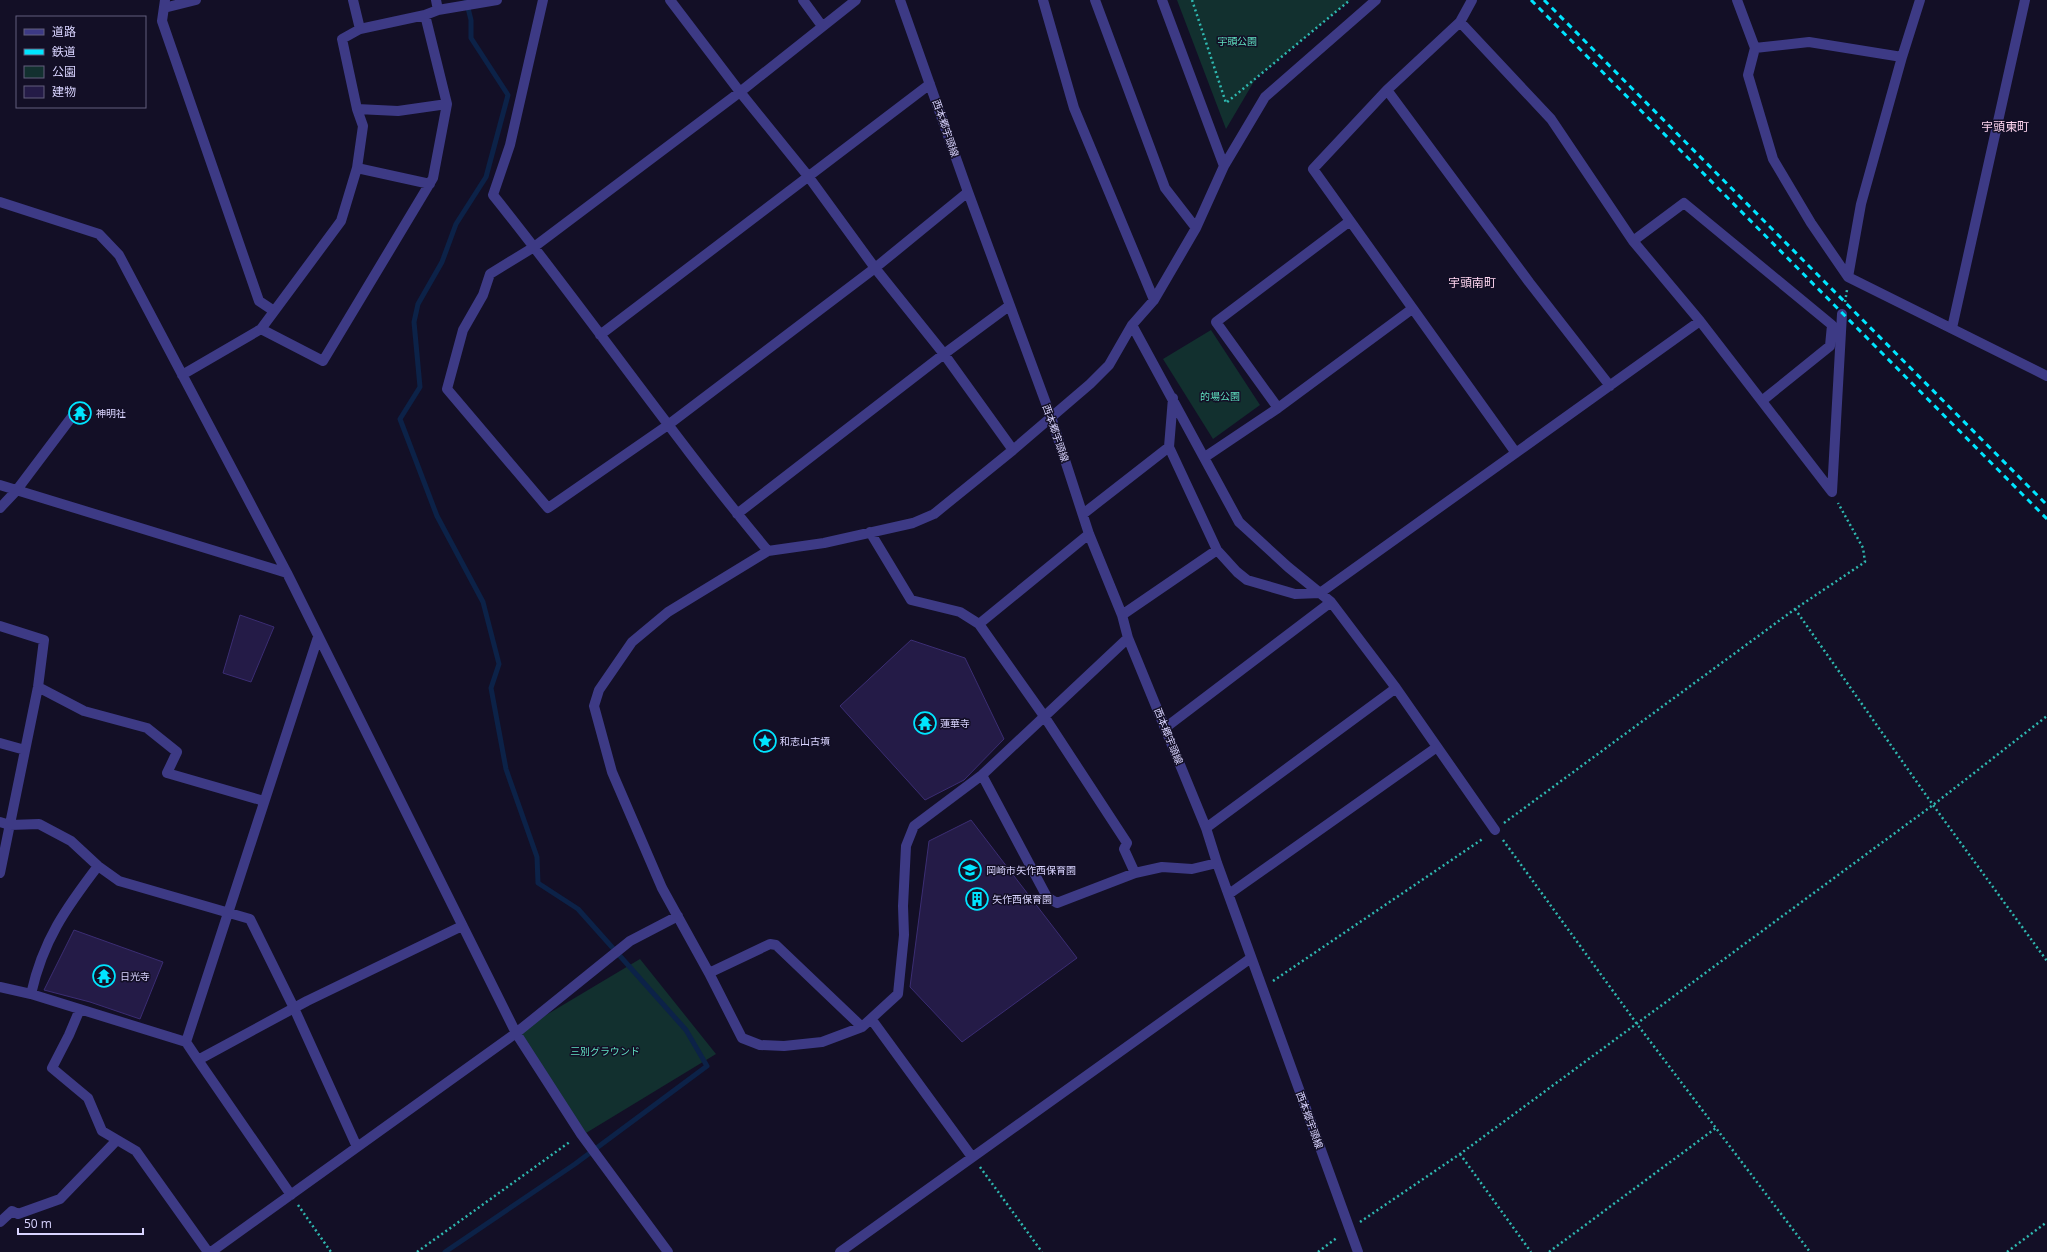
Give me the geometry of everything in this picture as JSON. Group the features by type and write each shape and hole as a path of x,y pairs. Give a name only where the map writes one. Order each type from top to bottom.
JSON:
{"street":[{"path":"196,0 164,4 162,21 259,301 274,312"},
{"path":"354,0 360,28"},
{"path":"182,375 261,329 341,221 357,168 363,126 357,108 342,39 360,28 425,15 437,5 497,0"},
{"path":"543,0 510,145 492,196 534,247 668,426 768,551"},
{"path":"670,0 740,92 808,176 875,268 944,354 1013,450"},
{"path":"803,0 822,26"},
{"path":"856,0 740,92 534,247 490,274 483,295 463,330 447,389 548,508 668,426 875,268 968,192"},
{"name":"西本郷宇頭線","path":"900,0 968,192 1051,417 1089,534 1122,615 1128,638 1206,828 1229,894"},
{"path":"1043,0 1074,108 1154,300"},
{"path":"1096,0 1166,188 1196,228"},
{"path":"1162,0 1224,166"},
{"path":"1128,638 982,775 914,826 906,846 907,868 903,906 904,935 898,994 872,1020 862,1027 822,1042 784,1046 760,1045 742,1038 709,973 662,888 612,772 594,706 599,690 632,642 668,612 768,551 824,543 913,524 934,514 1051,417 1109,365 1132,325 1154,300 1196,228 1224,166 1266,97 1376,0"},
{"path":"1472,0 1460,22 1387,90 1313,169 1516,453"},
{"path":"1737,0 1755,48 1748,75 1773,159 1811,223 1848,277 2047,376"},
{"path":"1848,277 1861,204 1902,57 1920,0"},
{"path":"1952,328 2025,0"},
{"path":"261,329 323,361 430,184 433,178 447,104 425,15"},
{"path":"1460,22 1551,119 1633,241 1700,321 1763,400 1832,492"},
{"path":"1755,48 1809,42 1902,57"},
{"path":"600,335 930,84"},
{"path":"1387,90 1529,282 1610,386"},
{"path":"357,108 398,111 447,104"},
{"path":"357,168 430,184"},
{"path":"0,202 99,234 119,255 287,573 516,1033 581,1134 668,1252"},
{"path":"1633,241 1684,203 1832,325 1830,346 1763,400"},
{"path":"1278,408 1216,322 1350,221"},
{"path":"737,514 944,354 1010,306"},
{"path":"1205,457 1278,408 1412,308"},
{"path":"1832,492 1842,314"},
{"path":"1173,398 1169,447 1217,550 1237,572 1247,580 1295,594 1320,593 1700,321"},
{"path":"1132,325 1239,522 1288,567 1331,602 1396,688 1495,830"},
{"path":"0,508 16,491 74,414"},
{"path":"1082,514 1169,447"},
{"path":"0,485 287,573"},
{"path":"870,532 911,600 960,612 979,624 1044,716 1127,843 1124,850 1135,873"},
{"path":"979,624 1089,534"},
{"path":"1122,615 1217,550"},
{"path":"1165,728 1331,602"},
{"path":"0,626 44,640 38,687 0,873"},
{"path":"186,1042 318,637"},
{"path":"38,687 84,710 147,728 177,752 167,773 264,801"},
{"path":"1206,828 1396,688"},
{"path":"0,743 25,750"},
{"path":"840,1252 972,1156 1251,958 1229,894 1437,747"},
{"path":"982,775 1047,897 1057,904 1135,873 1162,867 1192,869 1217,863"},
{"path":"0,822 10,825 39,824 72,841 98,866 119,881 250,920 294,1008 357,1147"},
{"path":"31,994 41,958 54,929 65,909 98,866"},
{"path":"80,1009 70,1035 52,1068 88,1098 102,1131 136,1151 210,1252 516,1033 630,941 678,916"},
{"path":"198,1060 294,1008 462,926"},
{"path":"709,973 770,944 776,945 862,1027"},
{"name":"西本郷宇頭線","path":"1251,958 1358,1252"},
{"path":"0,987 31,994 186,1042 291,1195"},
{"path":"872,1020 972,1156"},
{"path":"0,1222 12,1211 18,1214 60,1199 117,1140"}],"path":[{"path":"1192,0 1226,103 1350,0"},
{"path":"1842,314 1848,277"},
{"path":"1262,988 1495,830 1795,609 1865,562 1862,548 1832,492"},
{"path":"1795,609 1933,805 2047,961"},
{"path":"1318,1252 1349,1229 1460,1154 1638,1024 1933,805 2047,716"},
{"path":"1495,830 1638,1024 1810,1252"},
{"path":"1549,1252 1716,1128"},
{"path":"417,1252 581,1134"},
{"path":"1460,1154 1532,1252"},
{"path":"972,1156 1042,1252"},
{"path":"291,1195 331,1252"},
{"path":"2007,1252 2047,1222"}],"green space":[{"name":"宇頭公園","path":"1177,0 1350,0 1256,78 1226,129"},
{"name":"的場公園","path":"1211,330 1260,405 1213,439 1163,359"},
{"name":"三別グラウンド","path":"640,959 716,1054 586,1133 516,1033"}],"building":[{"path":"240,615 274,627 251,682 223,673"},
{"name":"蓮華寺","path":"911,640 965,658 1004,739 964,780 925,800 840,706"},
{"name":"矢作西保育園","path":"971,820 1077,958 962,1042 910,987 929,841"},
{"name":"日光寺","path":"74,930 163,962 140,1019 90,1002 44,990"}],"waterway":[{"path":"445,1252 575,1164 707,1066 686,1030 578,909 538,883 537,857 506,769 491,688 499,664 483,602 437,516 400,419 420,387 414,322 418,304 442,262 456,224 486,177 508,95 471,38 471,20 466,0"}],"railway":[{"path":"1531,0 2047,519"},
{"path":"1544,0 2047,505"}],"place":[{"name":"神明社","path":"80,413"},
{"name":"蓮華寺","path":"925,723"},
{"name":"和志山古墳","path":"765,741"},
{"name":"岡崎市矢作西保育園","path":"970,870"},
{"name":"矢作西保育園","path":"977,899"},
{"name":"日光寺","path":"104,976"}],"district":[{"name":"宇頭東町","path":"2005,127"},
{"name":"宇頭南町","path":"1472,283"}]}
